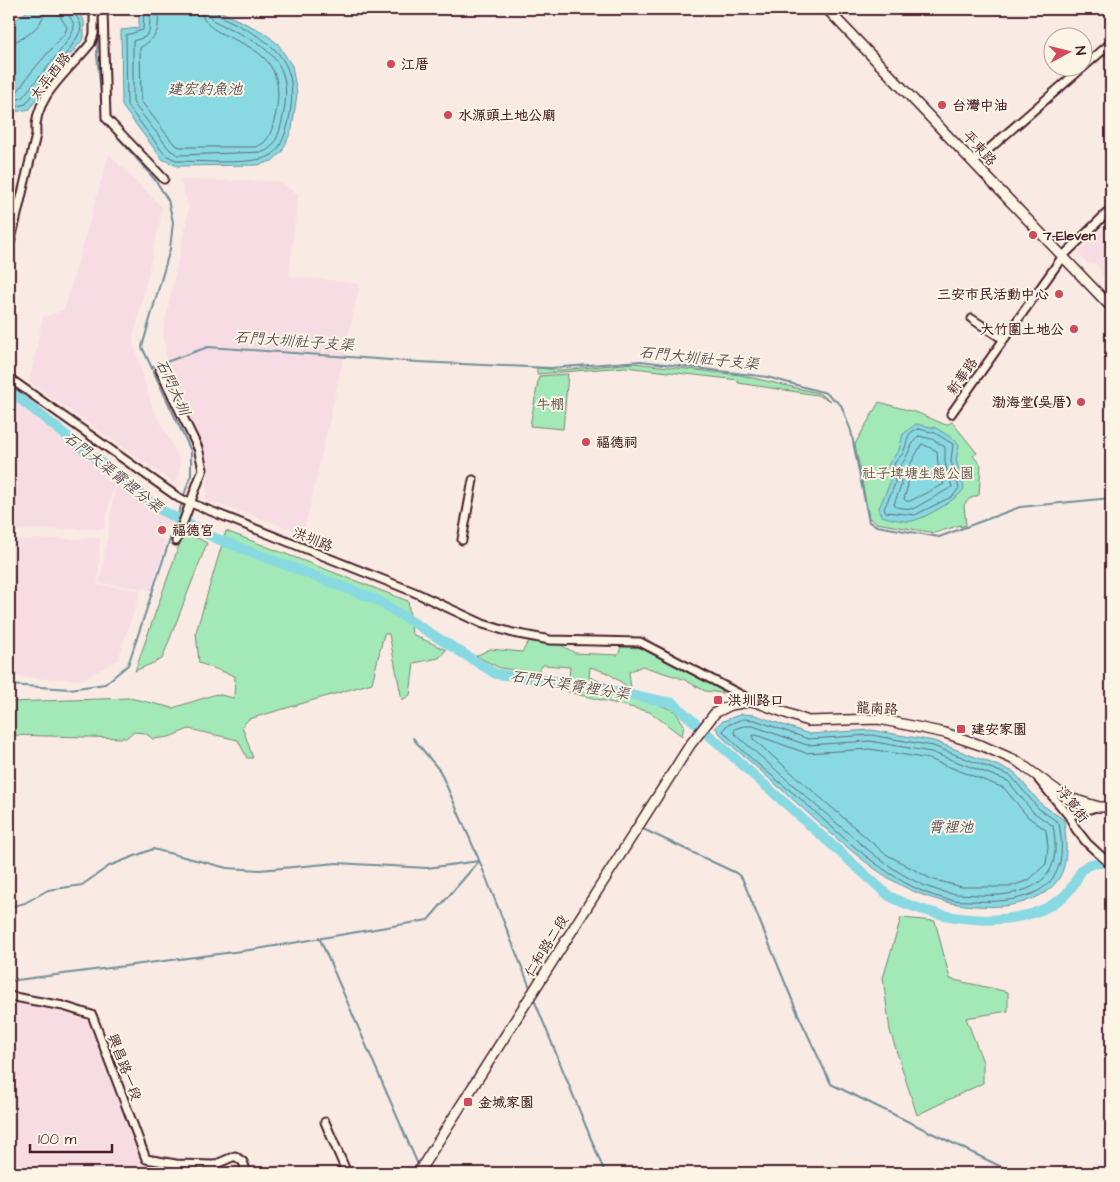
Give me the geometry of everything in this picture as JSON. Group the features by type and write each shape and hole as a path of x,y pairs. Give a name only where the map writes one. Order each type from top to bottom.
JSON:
{"main road":[{"name":"平東路","path":"827,9 1111,308"},
{"name":"仁和路二段","path":"419,1171 704,725 715,713 731,705 753,701"},
{"name":"龍南路","path":"753,701 808,721 879,719 944,733 1003,754 1017,761 1066,797 1099,807 1111,807"}],"street":[{"name":"太平西路","path":"9,248 36,135 35,121 39,108 49,92 91,44 94,34 94,9"},
{"path":"103,9 106,118 164,179"},
{"path":"974,162 1111,43"},
{"path":"9,204 18,206"},
{"name":"新華路","path":"951,414 1063,256 1111,209"},
{"path":"972,319 1003,339"},
{"path":"160,370 201,458 203,469 185,502 176,541"},
{"name":"洪圳路","path":"9,378 185,502 414,592 483,624 513,633 550,640 640,642"},
{"path":"462,540 473,480"},
{"name":"龍南路","path":"640,642 753,701"},
{"name":"浮筧街","path":"1038,778 1069,816 1087,843 1111,865"},
{"path":"1069,816 1088,808 1099,807"},
{"name":"興昌路一段","path":"9,996 64,1006 92,1015 146,1159 176,1164 214,1165 235,1156 243,1162 247,1173"},
{"path":"326,1122 347,1173"}],"shaded area":[{"path":"109,154 163,208 133,341 152,406 181,461 177,485 29,382 43,317 64,310"},
{"path":"180,180 278,181 298,194 289,276 360,284 304,533 206,501 209,464 168,371 163,331 189,208"},
{"path":"1111,220 1111,281 1104,276 1096,264 1088,264 1078,253"},
{"path":"9,392 115,478 104,529 9,530"},
{"path":"116,479 158,510 175,519 171,529 160,523 154,536 167,541 151,590 100,583"},
{"path":"100,538 98,585 141,590 118,660 81,680 9,677 9,540"},
{"path":"9,1002 40,1007 88,1020 143,1165 216,1173 9,1173"},
{"path":"237,1164 242,1173 216,1173"}],"green space":[{"path":"633,363 740,375 818,393 831,401 817,395 738,383 738,380 625,367 537,374 537,368 561,370"},
{"name":"牛棚","path":"568,374 563,429 530,426 539,376"},
{"name":"社子埤塘生態公園","path":"879,402 918,413 946,425 952,422 977,453 973,456 981,465 979,495 969,499 964,505 966,525 935,533 876,523 869,518 855,444"},
{"path":"184,531 207,543 162,659 135,671"},
{"path":"226,531 408,601 412,634 446,650 439,658 414,663 410,695 402,700 389,634 384,634 372,683 249,719 242,726 253,758 247,758 238,740 189,729 169,737 153,739 145,733 133,732 126,738 9,735 9,702 130,698 173,708 216,694 234,698 235,676 199,663 196,632"},
{"path":"529,641 557,643 575,653 618,655 621,647 644,648 712,680 723,693 705,691 683,679 642,666 629,672 631,689 608,673 590,667 589,677 675,711 684,725 682,736 650,712 568,692 570,667 543,665 537,673 500,668 476,656 490,649 522,652"},
{"path":"901,918 935,921 950,979 1008,992 1008,1011 966,1018 983,1062 983,1083 917,1115 890,1031 883,978"}],"water":[{"path":"30,9 76,9 84,20 84,38 43,87 30,109 9,113 9,25"},
{"name":"建宏釣魚池","path":"139,9 215,9 263,32 278,44 292,66 297,94 292,129 282,152 272,161 257,165 177,166 162,159 122,106 121,30 139,28"},
{"path":"916,424 936,428 956,441 959,446 956,460 964,488 948,503 932,513 912,521 896,520 881,516 879,508 890,483 889,463 899,450 903,434"},
{"name":"霄裡池","path":"742,714 755,715 809,734 871,730 934,741 1014,772 1041,804 1064,820 1066,856 1060,877 1044,893 1025,902 1004,906 976,906 951,903 909,889 890,879 855,854 725,740 715,727 723,721"}],"waterway":[{"name":"石門大圳","path":"99,9 97,55 104,121 156,181 168,200 173,222 170,249 142,347 191,451 191,475 183,498"},
{"name":"石門大圳社子支渠","path":"152,367 208,347 418,362 550,368 641,361 767,377 826,393 841,405 851,431 869,522 877,526 939,537 1020,507 1111,498"},
{"name":"石門大渠霄裡分渠","path":"9,390 159,509 215,538 377,600 496,674 565,682 673,703 889,896 908,905 953,917 1001,919 1024,916 1045,908 1063,897 1070,890 1084,868 1098,863 1111,863"},
{"name":"石門大圳","path":"9,685 70,689 105,684 128,665 182,503"},
{"path":"413,738 440,771 477,855 531,990"},
{"path":"643,829 736,873 742,878 798,1014 831,1084 1014,1173"},
{"path":"9,907 25,903 48,890 82,885 109,866 153,849 227,868 260,870 337,863 427,868 479,861"},
{"path":"9,981 257,949 428,920 479,861"},
{"path":"319,937 419,1167"},
{"path":"533,997 605,1173"}],"place":[{"name":"江厝","path":"391,64"},
{"name":"台灣中油","path":"942,105"},
{"name":"水源頭土地公廟","path":"448,115"},
{"name":"7-Eleven","path":"1033,235"},
{"name":"三安市民活動中心","path":"1059,294"},
{"name":"大竹圍土地公","path":"1074,329"},
{"name":"渤海堂(吳厝)","path":"1081,402"},
{"name":"福德祠","path":"586,442"},
{"name":"福德宮","path":"162,530"},
{"name":"洪圳路口","path":"718,700"},
{"name":"建安家園","path":"961,729"},
{"name":"金城家園","path":"468,1102"}]}
